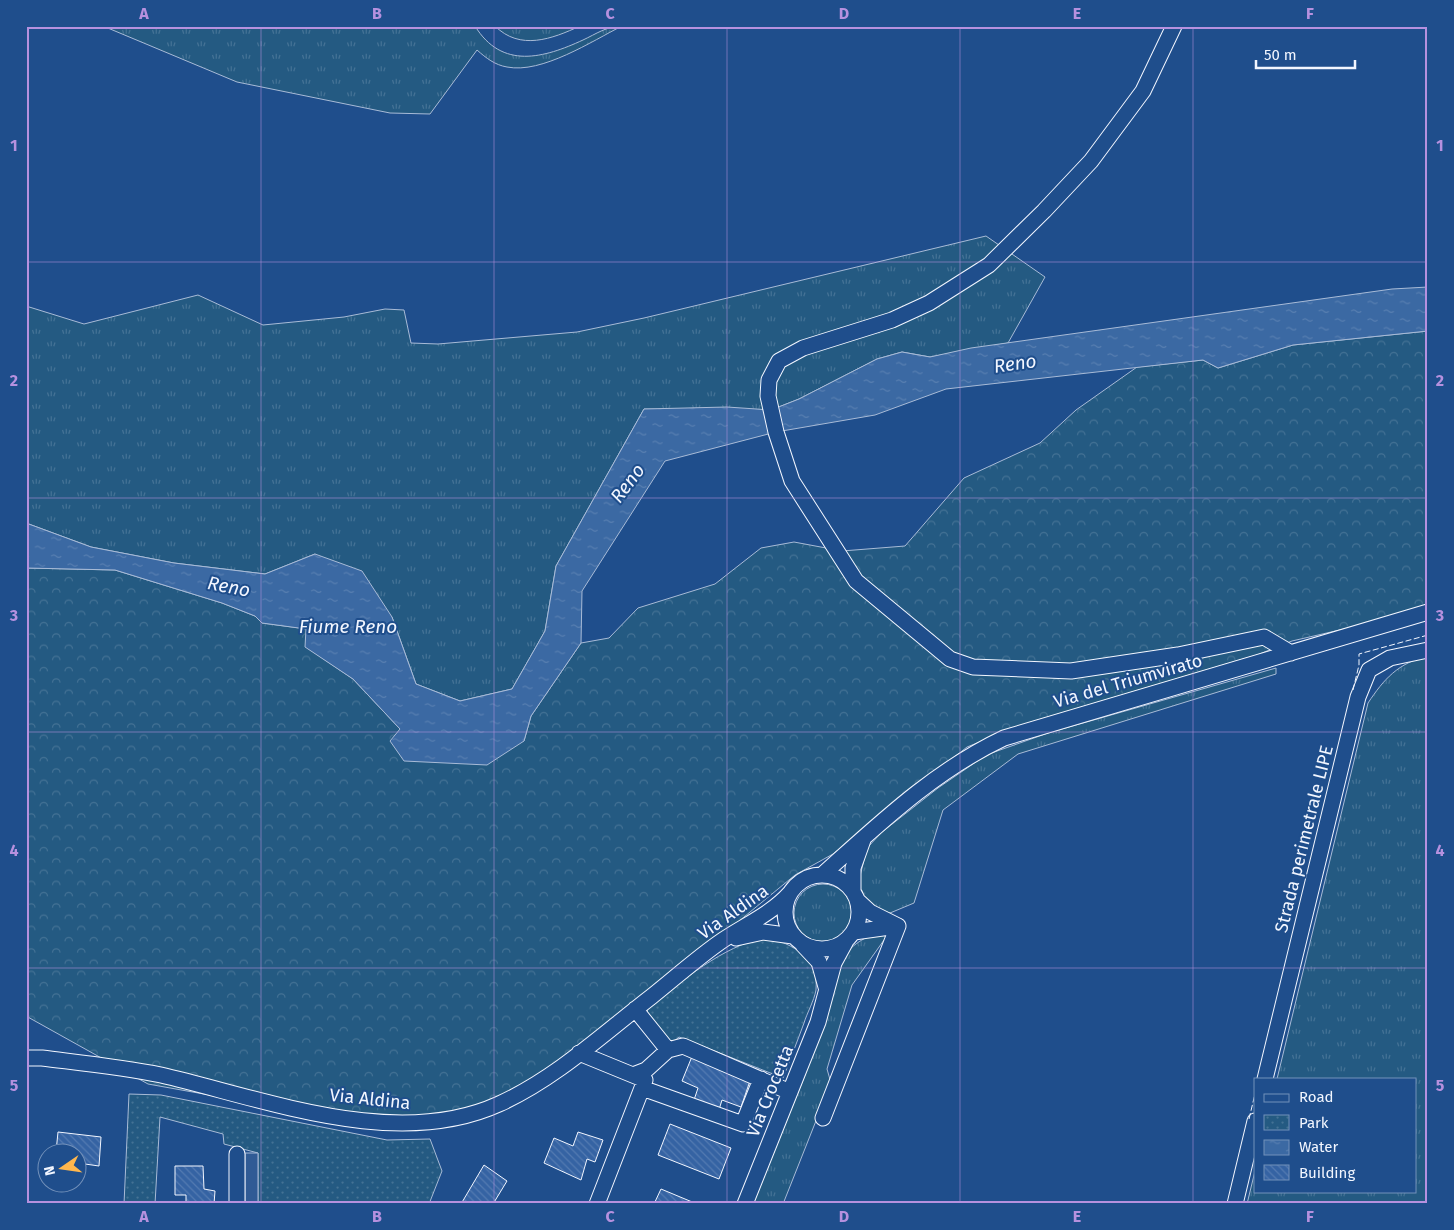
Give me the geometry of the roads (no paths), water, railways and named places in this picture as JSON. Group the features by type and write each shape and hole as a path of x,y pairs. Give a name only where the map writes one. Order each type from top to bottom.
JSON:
{"street":[{"path":"1174,26 1143,90 1091,161 1044,212 989,265 929,304 892,320 803,348 779,361 769,380 771,410 792,481 856,580 950,659 973,667 1071,671 1178,655 1264,637 1291,653"},
{"name":"Via del Triumvirato","path":"822,875 907,800 946,770 976,751 1004,738 1428,612"},
{"name":"Strada perimetrale LIPE","path":"1266,1078 1358,697 1369,670 1390,658 1428,650"},
{"name":"Via del Triumvirato","path":"855,896 853,868 857,852 864,837"},
{"path":"822,875 840,880 870,912 898,926 850,937 828,949 818,950 797,939 787,926 786,903 790,892 804,880 822,875"},
{"name":"Via Aldina","path":"26,1058 42,1058 160,1075 295,1108 355,1120 401,1124 448,1119 498,1104 533,1085 580,1053 721,942 778,906 790,892"},
{"path":"850,937 858,922 855,896"},
{"path":"823,1118 898,926"},
{"name":"Via Aldina","path":"696,961 740,936 763,932 797,939"},
{"name":"Via Crocetta","path":"745,1204 818,1022 834,963 850,937"},
{"name":"Via Crocetta","path":"797,939 819,962 823,971 826,992"},
{"path":"635,1010 668,1050"},
{"path":"633,1075 646,1070 668,1050 683,1046 790,1092"},
{"path":"580,1053 645,1080 597,1204"},
{"path":"642,1088 743,1124 761,1080"},
{"path":"1235,1204 1254,1125"},
{"path":"237,1154 237,1204"}],"water":[{"name":"Fiume Reno","path":"1428,287 1428,331 1293,345 1218,368 1203,360 946,389 875,415 776,432 665,461 582,591 581,643 531,716 524,741 487,765 404,761 390,741 400,729 353,679 305,647 306,629 262,623 255,616 222,603 115,570 26,568 26,523 91,547 174,563 265,574 315,554 362,571 392,617 416,684 460,701 512,689 545,631 556,566 644,409 727,407 771,410 799,399 877,359 902,352 930,357 971,348 1392,289"}],"water label":[{"name":"Reno","path":"1015,363"},
{"name":"Reno","path":"627,483"},
{"name":"Reno","path":"229,586"}]}
